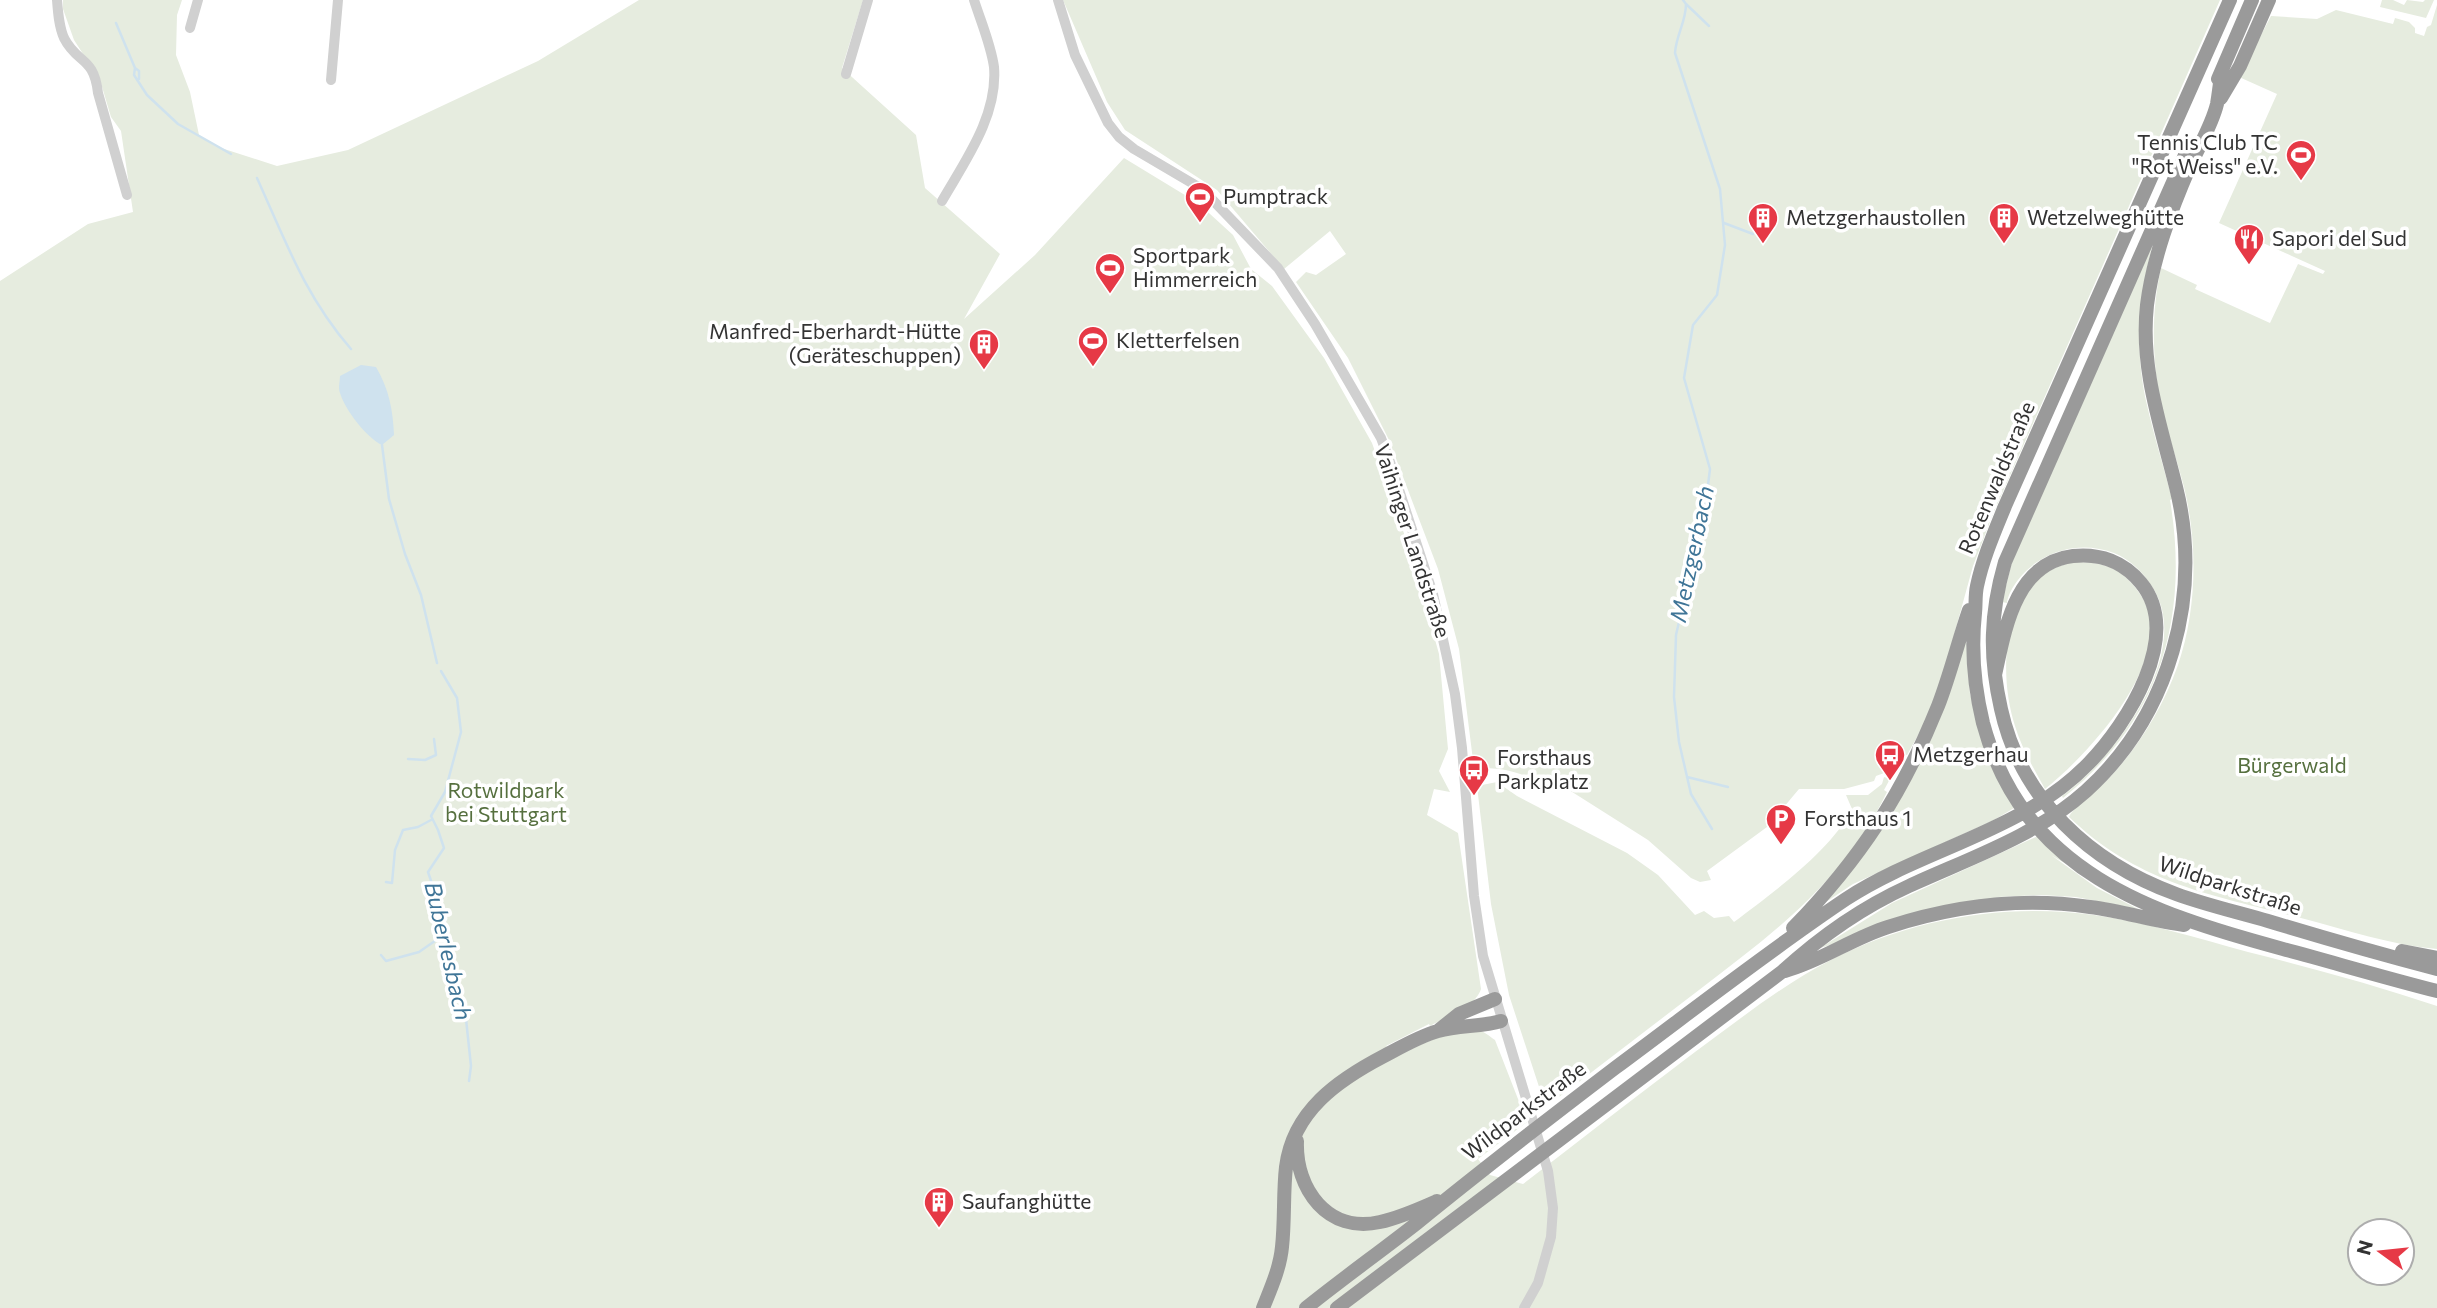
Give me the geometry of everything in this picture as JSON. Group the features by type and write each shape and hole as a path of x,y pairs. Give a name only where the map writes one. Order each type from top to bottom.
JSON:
{"highway":[{"name":"Rotenwaldstraße","path":"2216,929 2146,905 2099,880 2058,848 2021,805 1997,763 1979,705 1973,650 1976,590 1984,559 2005,506 2230,0"},
{"name":"Rotenwaldstraße","path":"1994,676 1992,623 2006,562 2252,0"},
{"path":"1337,1308 1783,971 1804,951 1855,915 1889,896 2021,835 2065,807 2105,772 2135,732 2160,687 2179,631 2185,592 2183,523 2177,489 2152,398 2147,355 2146,317 2154,269 2190,166 2217,106 2240,66 2269,0"},
{"path":"2217,106 2222,70"},
{"path":"1770,951 1872,884 2010,820 2067,784 2109,739 2138,690 2152,658 2156,640 2156,614 2148,593 2125,568 2106,558 2077,556 2051,563 2031,578 2016,600 2005,629 1994,676"},
{"path":"1770,951 1836,882 1867,843 1887,811 1909,771 1938,705 1976,590"},
{"name":"Wildparkstraße","path":"1994,676 2003,720 2018,760 2048,807 2085,844 2118,867 2176,894 2437,969"},
{"path":"1783,971 1804,965 1890,926 1926,916 1992,905 2069,904 2136,915 2164,923 2216,929"},
{"name":"Wildparkstraße","path":"2216,929 2436,991"},
{"path":"2335,941 2437,958"},
{"name":"Wildparkstraße","path":"1306,1308 1770,951"},
{"path":"1263,1308 1274,1281 1282,1248 1287,1162 1297,1129 1315,1104 1335,1086 1369,1064 1438,1031 1459,1014 1495,999"},
{"path":"1438,1031 1501,1021"},
{"path":"1297,1129 1296,1154 1301,1179 1316,1202 1328,1214 1360,1223 1381,1222 1451,1194"},
{"path":"1352,1308 1398,1268 1409,1253"}],"street":[{"path":"57,0 65,40 92,68 96,76 98,93 127,195"},
{"path":"190,28 198,0"},
{"path":"331,80 338,0"},
{"path":"846,74 868,0"},
{"path":"942,201 971,152 988,115 994,90 993,66 974,0"},
{"name":"Vaihinger Landstraße","path":"1058,0 1076,55 1098,108 1108,123 1119,137 1134,149 1202,189 1278,268 1315,324 1381,439 1425,568 1446,642 1462,748 1483,956 1548,1171 1553,1208 1551,1237 1538,1283 1524,1308"}],"green space":[{"name":"Rotwildpark bei Stuttgart","path":"63,0 182,0 177,15 176,55 190,92 199,135 215,146 277,166 348,150 538,61 639,0 863,0 842,68 916,135 925,188 1000,254 964,319 1035,255 1124,158 1198,203 1233,235 1251,269 1272,286 1324,358 1372,443 1412,556 1439,654 1448,749 1439,771 1450,792 1434,789 1427,815 1458,833 1481,989 1473,1002 1459,1011 1386,1046 1395,1057 1434,1039 1466,1030 1481,1031 1495,1040 1527,1122 1478,1159 1490,1175 1523,1184 1761,1003 1795,980 1862,946 1926,925 1992,913 2026,911 2094,915 2171,931 2343,977 2437,1006 2437,1308 0,1308 0,281 88,224 133,212 121,131 111,117 100,80 74,40 63,9"},
{"path":"1063,0 2220,0 1993,514 1973,566 1940,686 1928,717 1907,755 1903,754 1892,774 1876,776 1874,781 1844,789 1799,789 1767,827 1707,871 1711,880 1700,882 1691,878 1648,840 1558,783 1547,788 1512,772 1474,768 1459,649 1438,569 1389,440 1348,358 1296,282 1306,272 1316,275 1346,254 1330,231 1284,269 1217,190 1125,130 1107,102"},
{"path":"2382,0 2393,0 2404,5 2407,0 2434,0 2426,18 2380,7"},
{"name":"Bürgerwald","path":"2437,5 2437,949 2369,936 2178,884 2122,858 2095,840 2069,817 2121,765 2150,725 2178,665 2189,622 2193,576 2192,531 2184,487 2160,401 2155,359 2154,328 2161,268 2197,285 2195,289 2270,323 2298,264 2323,274 2325,271 2219,223 2277,94 2239,77 2271,16 2317,19 2336,10 2393,24 2395,18 2409,22 2415,28 2415,33 2424,36 2427,27 2431,25"},
{"path":"2153,243 2144,283 2139,344 2147,405 2172,499 2175,586 2170,627 2160,665 2144,702 2123,736 2096,768 2063,798 2062,796 2104,757 2142,702 2156,673 2163,643 2163,614 2153,588 2136,567 2114,553 2086,548 2059,551 2036,563 2015,584 2007,603 2002,602 2012,562"},
{"path":"2071,562 2102,565 2126,577 2140,594 2150,618 2149,645 2140,673 2125,701 2084,752 2045,789 2025,751 2010,707 2006,667 2008,647 2011,626 2028,591 2045,574"},
{"path":"1966,638 1970,694 2000,783 2014,808 1994,820 1853,884 1826,902 1870,846"},
{"path":"1884,777 1890,779 1884,790 1887,792 1870,824 1829,878 1806,902 1755,947 1559,1097 1544,1102 1509,995 1491,904 1477,786 1497,782 1517,796 1627,853 1658,875 1695,915 1704,911 1714,918 1729,916 1734,922 1799,871 1830,841 1852,809 1846,795 1868,795 1882,784"},
{"path":"2038,836 2066,864 2051,855 2097,888 2138,909 2076,897 1998,897 1820,948 1892,903"}],"water":[{"path":"361,365 376,367 390,400 394,435 382,445 357,423 339,391 340,376"}],"waterway":[{"name":"Metzgerbach","path":"1683,0 1686,11 1675,53 1720,189 1725,245 1717,295 1693,325 1684,378 1710,469 1705,509 1676,635 1674,697 1679,742 1691,794 1712,829"},
{"path":"1686,4 1709,26"},
{"name":"Buberlesbach","path":"116,23 135,68 139,71 139,79"},
{"name":"Buberlesbach","path":"135,68 134,75 147,95 178,124 231,154"},
{"name":"Buberlesbach","path":"257,178 308,288 351,349"},
{"path":"1724,223 1753,234"},
{"name":"Buberlesbach","path":"382,445 389,499 405,554 421,595 437,663"},
{"name":"Buberlesbach","path":"441,671 457,698 461,732 445,792 431,816 444,848 428,872 441,910 442,936 466,1019 471,1066 469,1081"},
{"path":"408,759 425,760 436,755 434,739"},
{"path":"1687,777 1728,787"},
{"path":"386,882 392,883 395,850 403,830 418,827 431,820"},
{"path":"381,955 386,961 419,952 442,936"}],"place":[{"name":"Tennis Club TC \"Rot Weiss\" e.V.","path":"2301,182"},
{"name":"Pumptrack","path":"1200,224"},
{"name":"Metzgerhaustollen","path":"1763,245"},
{"name":"Wetzelweghütte","path":"2004,245"},
{"name":"Sapori del Sud","path":"2249,266"},
{"name":"Sportpark Himmerreich","path":"1110,295"},
{"name":"Kletterfelsen","path":"1093,368"},
{"name":"Manfred-Eberhardt-Hütte (Geräteschuppen)","path":"984,371"},
{"name":"Metzgerhau","path":"1890,782"},
{"name":"Forsthaus Parkplatz","path":"1474,797"},
{"name":"Forsthaus 1","path":"1781,846"},
{"name":"Saufanghütte","path":"939,1229"}]}
